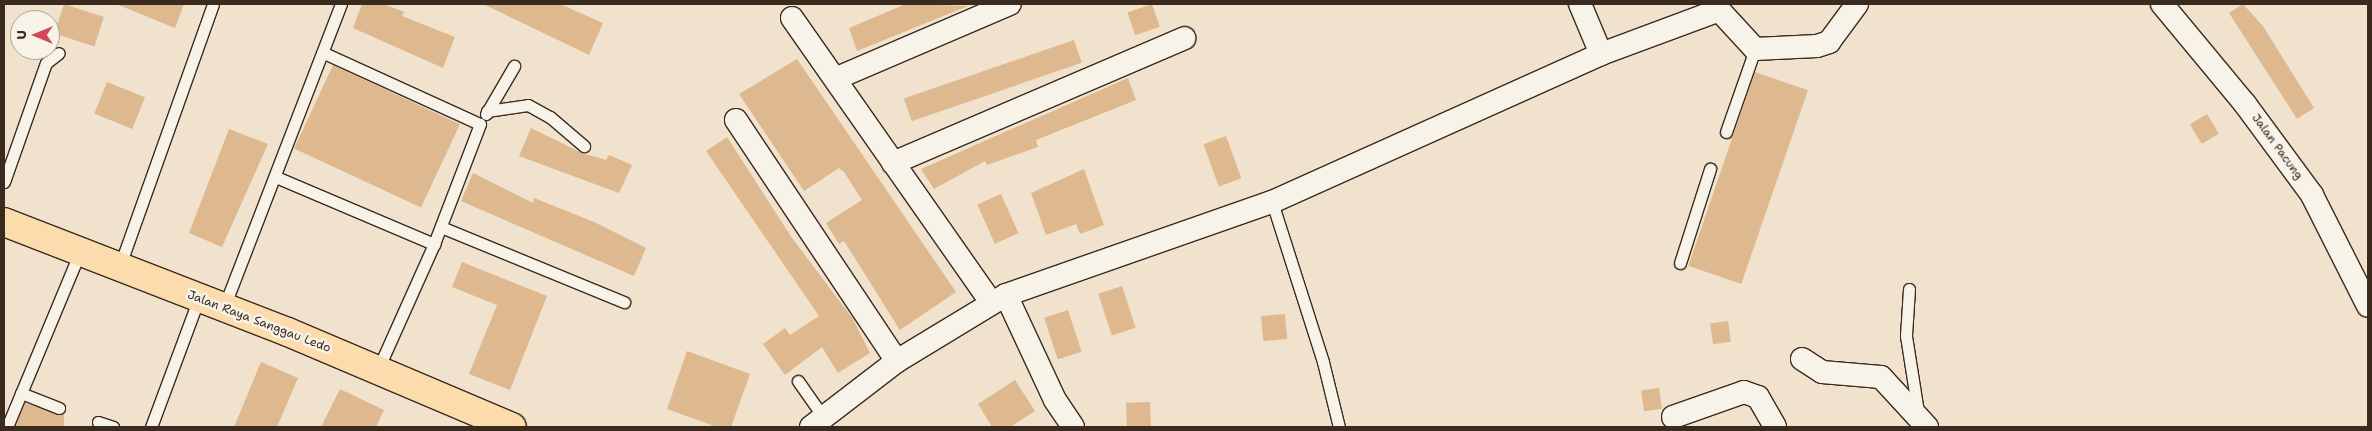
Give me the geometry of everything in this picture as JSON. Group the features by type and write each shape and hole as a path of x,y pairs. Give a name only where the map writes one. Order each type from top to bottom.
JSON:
{"highway":[{"name":"Jalan Raya Sanggau Ledo","path":"4,222 378,369 483,421 512,427"}],"street":[{"path":"837,78 1010,4"},
{"path":"1580,4 1601,54"},
{"path":"817,423 897,361 999,299 1272,202 1601,54 1719,10 1755,49 1829,42 1857,4"},
{"name":"Jalan Pacung","path":"2162,4 2245,104 2312,195 2368,306"},
{"path":"792,18 837,78 893,163 999,299 1055,400 1073,427"},
{"path":"893,163 1184,38"},
{"path":"736,120 897,361"},
{"path":"1802,359 1822,372 1881,377 1923,423"},
{"path":"1673,416 1744,392 1758,397 1775,427"}],"lane":[{"path":"119,268 154,160 213,4"},
{"path":"224,307 324,53 341,4"},
{"path":"1726,132 1755,49"},
{"path":"324,53 480,124"},
{"path":"4,182 46,63 50,60"},
{"path":"378,369 434,244 480,124 514,66"},
{"path":"487,111 528,105 550,116 584,146"},
{"path":"1680,263 1710,169"},
{"path":"276,177 434,244"},
{"path":"1272,202 1323,362 1339,427"},
{"path":"440,227 624,302"},
{"path":"7,427 80,252"},
{"path":"1909,289 1906,336 1923,423"},
{"path":"151,427 199,298"},
{"path":"798,381 817,423"},
{"path":"21,393 59,408"},
{"path":"98,422 113,427"}],"building":[{"path":"64,4 104,17 94,46 60,35 60,16"},
{"path":"116,4 184,4 175,28"},
{"path":"362,4 384,4 404,12 402,16 455,37 443,68 353,28"},
{"path":"483,4 560,4 603,23 589,55"},
{"path":"906,4 968,6 857,51 849,28"},
{"path":"1152,4 1160,27 1135,35 1127,12"},
{"path":"2243,4 2263,26 2314,108 2297,119 2229,13"},
{"path":"1074,40 1082,63 912,121 904,99"},
{"path":"797,59 956,292 900,330 844,241 839,244 826,223 862,200 844,172 839,168 804,191 739,94"},
{"path":"333,65 460,124 421,208 294,148"},
{"path":"1755,72 1808,90 1741,284 1688,266"},
{"path":"1128,78 1136,100 1036,140 1038,147 987,165 985,161 934,189 921,169"},
{"path":"107,82 145,97 132,129 94,114"},
{"path":"2207,114 2219,134 2202,144 2190,124"},
{"path":"531,128 582,153 606,160 609,155 632,165 619,193 519,156"},
{"path":"229,129 268,144 222,247 189,233"},
{"path":"1226,136 1241,178 1219,186 1203,144"},
{"path":"727,137 792,238 853,319 870,353 838,373 822,347 785,375 763,344 785,328 790,335 819,316 706,151"},
{"path":"1084,169 1104,225 1080,234 1076,224 1046,235 1031,193"},
{"path":"473,173 533,203 534,198 594,222 646,248 634,276 461,201"},
{"path":"1001,194 1018,233 995,244 977,205"},
{"path":"462,262 547,296 510,390 469,374 497,305 452,287"},
{"path":"1122,286 1136,328 1112,336 1098,294"},
{"path":"1068,310 1082,352 1058,360 1044,318"},
{"path":"1285,314 1287,339 1263,341 1261,316"},
{"path":"1728,321 1731,342 1713,344 1710,324"},
{"path":"687,351 750,374 731,427 717,427 667,409"},
{"path":"261,362 298,378 277,427 234,427"},
{"path":"1015,380 1035,411 1010,427 992,427 978,404"},
{"path":"1659,388 1662,409 1644,411 1641,391"},
{"path":"340,389 384,410 376,427 321,427"},
{"path":"1150,402 1151,427 1127,427 1126,403"},
{"path":"25,403 64,414 64,427 15,427"}]}
